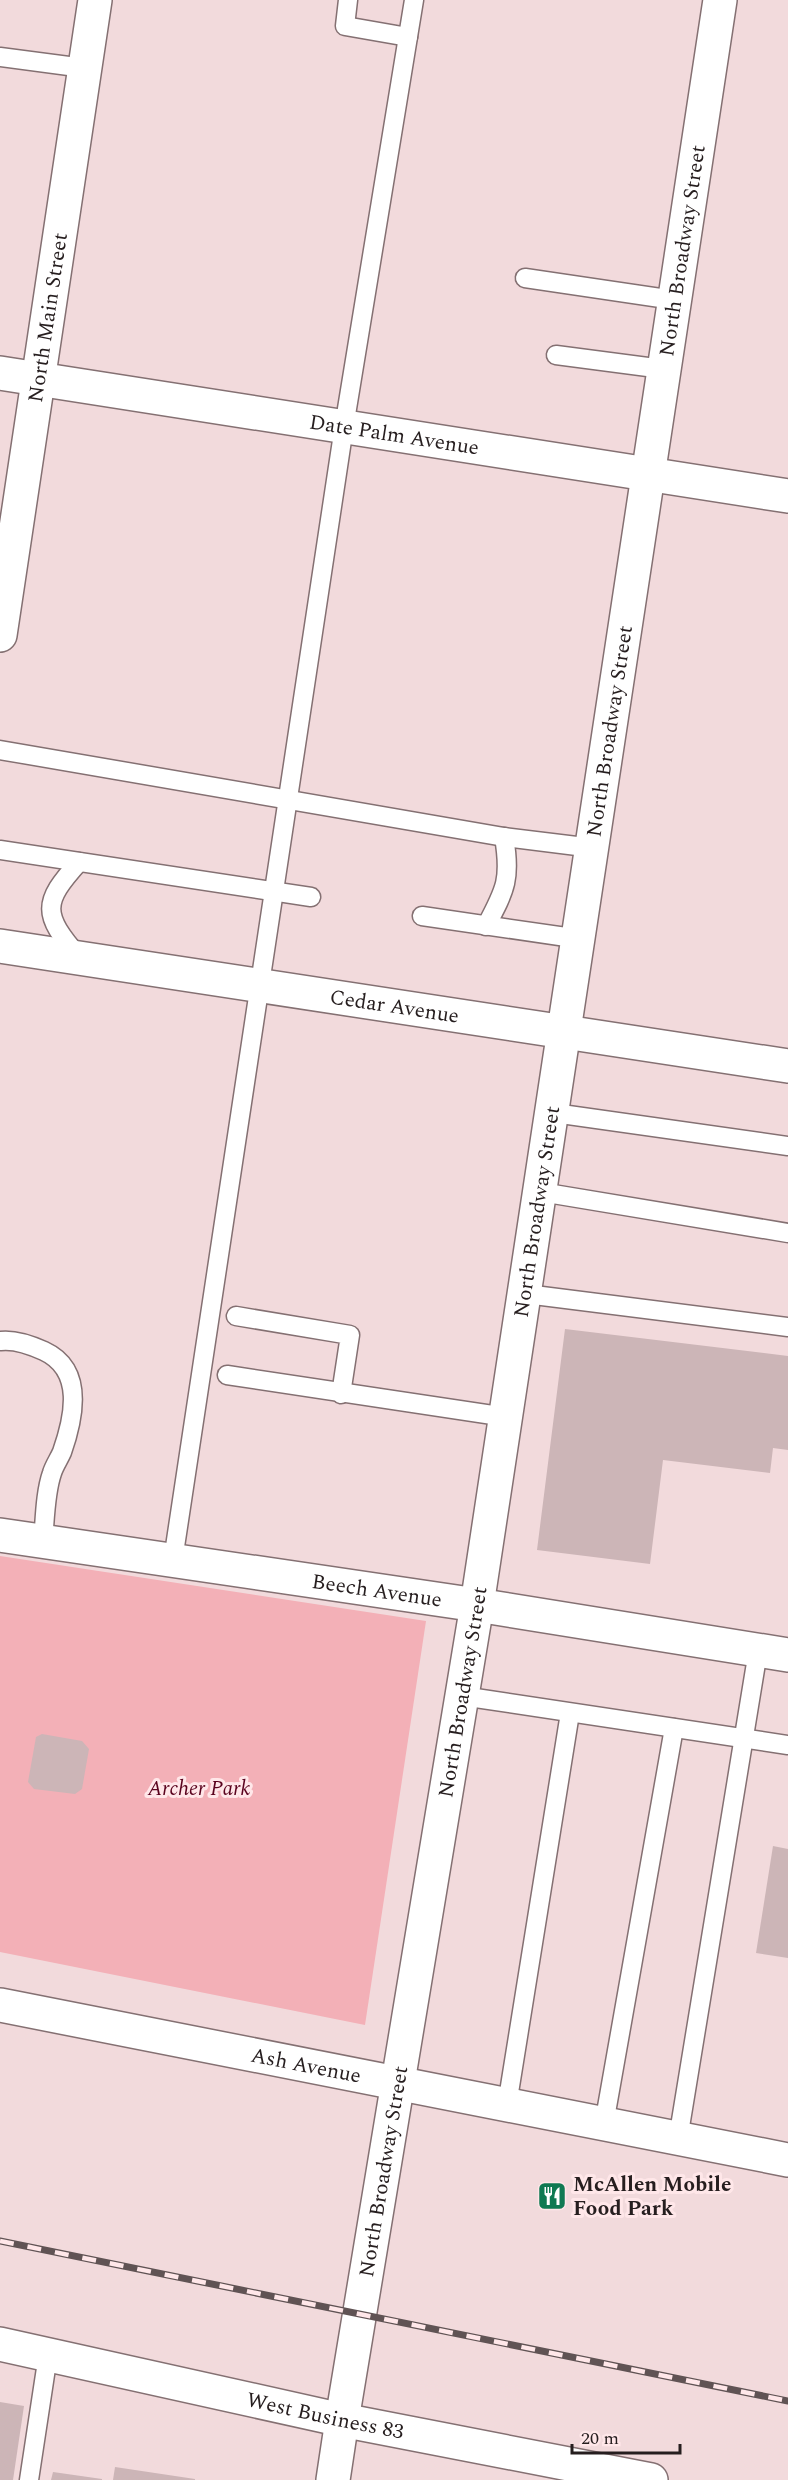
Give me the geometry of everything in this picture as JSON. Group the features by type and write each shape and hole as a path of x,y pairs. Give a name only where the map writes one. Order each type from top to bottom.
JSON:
{"street":[{"name":"North Main Street","path":"0,635 95,0"},
{"name":"North Broadway Street","path":"333,2480 526,1294 647,474 720,0"},
{"name":"Date Palm Avenue","path":"0,372 788,496"},
{"name":"Cedar Avenue","path":"0,946 788,1066"},
{"name":"Beech Avenue","path":"0,1535 477,1605 773,1653"},
{"name":"Ash Avenue","path":"0,2005 788,2160"},
{"name":"West Business 83","path":"0,2344 342,2420 637,2479"}],"lane":[{"path":"348,0 345,26 408,37"},
{"path":"173,1560 344,427 414,0"},
{"path":"0,57 84,68"},
{"path":"525,278 674,300"},
{"path":"556,355 663,369"},
{"path":"0,750 289,798 504,837 593,848"},
{"path":"486,926 500,900 509,867 504,837"},
{"path":"0,850 311,897"},
{"path":"79,862 56,888 52,916 57,931 80,958"},
{"path":"422,916 580,939"},
{"path":"554,1113 788,1146"},
{"path":"541,1192 788,1233"},
{"path":"526,1294 788,1327"},
{"path":"236,1316 350,1335 341,1394"},
{"path":"0,1341 33,1345 56,1356 67,1373 75,1394 72,1418 61,1454 52,1473 42,1541"},
{"path":"227,1375 341,1394 506,1417"},
{"path":"678,2139 744,1739 773,1653"},
{"path":"462,1696 788,1745"},
{"path":"507,2105 570,1713"},
{"path":"604,2124 674,1728"},
{"path":"29,2480 48,2355"}],"green space":[{"name":"Archer Park","path":"0,1556 426,1621 365,2025 0,1952"}],"building":[{"path":"565,1329 788,1356 788,1450 773,1448 770,1473 663,1460 650,1564 537,1550"},
{"path":"42,1734 82,1741 89,1749 82,1789 75,1794 34,1789 28,1782 36,1737"},
{"path":"773,1846 788,1849 788,1958 756,1953"},
{"path":"0,2402 24,2406 13,2480 0,2480"},
{"path":"115,2467 195,2479 195,2480 113,2480"},
{"path":"53,2472 102,2479 102,2480 51,2480"}],"railway":[{"path":"0,2241 788,2401"}],"place":[{"name":"McAllen Mobile Food Park","path":"552,2196"}]}
